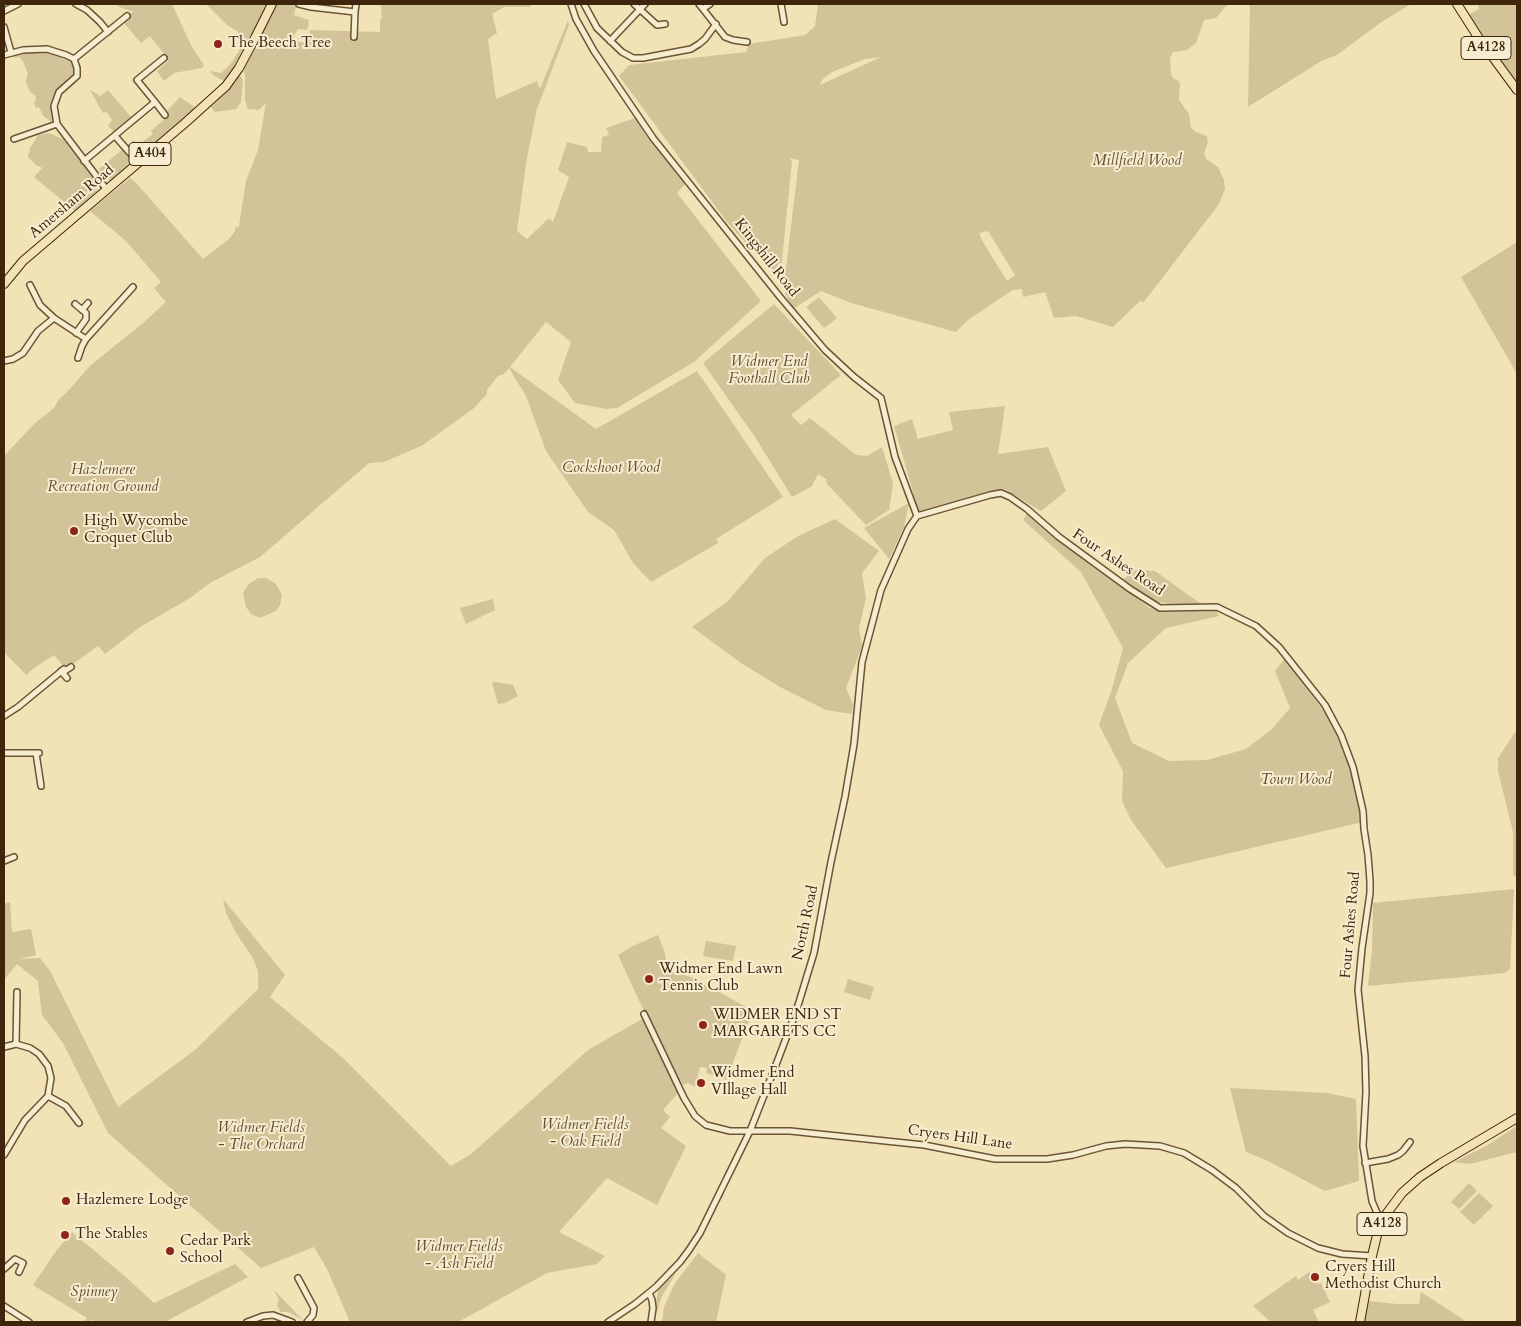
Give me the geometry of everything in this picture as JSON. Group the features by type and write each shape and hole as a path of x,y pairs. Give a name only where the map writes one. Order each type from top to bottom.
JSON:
{"main road":[{"name":"Amersham Road","path":"4,284 23,261 226,86 239,68 272,4"},
{"name":"A4128","path":"1458,4 1478,37 1517,90"},
{"name":"A4128","path":"1360,1322 1378,1231 1402,1193 1420,1177 1441,1163 1517,1118"}],"street":[{"path":"4,11 18,4"},
{"path":"76,4 87,10 108,32"},
{"path":"299,4 355,12"},
{"path":"354,37 356,4"},
{"name":"Kingshill Road","path":"570,4 594,51 654,138 780,297 819,342 854,377 881,398 895,457 917,516"},
{"path":"584,4 597,28 622,52 633,58 691,49 699,44 716,24"},
{"path":"634,4 657,25 666,24"},
{"path":"610,41 645,4"},
{"path":"698,4 726,37 747,42"},
{"path":"703,9 710,4"},
{"path":"781,4 784,22"},
{"path":"74,60 127,16"},
{"path":"4,27 11,52"},
{"path":"4,55 23,50 47,49 66,55 74,60 77,76 59,92 54,106 57,124 107,190"},
{"path":"164,58 137,80 164,115"},
{"path":"84,161 155,102"},
{"path":"14,139 57,124"},
{"path":"115,136 140,162"},
{"path":"30,285 40,306 54,318 86,339"},
{"path":"78,358 86,339 133,287"},
{"path":"82,310 88,303"},
{"path":"75,304 86,313 86,319 76,333"},
{"path":"4,361 23,353 38,331 54,318"},
{"name":"Four Ashes Road","path":"917,516 990,495 1001,494 1010,497 1027,509 1059,538 1160,608 1217,608 1256,626 1279,647 1325,705 1342,735 1353,767 1363,811 1370,881 1358,990 1365,1056 1366,1092 1363,1146 1374,1208 1384,1219"},
{"name":"North Road","path":"608,1322 649,1293 680,1262 700,1233 750,1131 796,1012 814,953 845,797 854,744 862,662 881,590 908,529 917,516"},
{"path":"4,716 61,671 71,667"},
{"path":"61,671 67,678"},
{"path":"4,753 38,753 41,786"},
{"path":"4,861 14,858"},
{"path":"16,1044 17,992"},
{"name":"Cryers Hill Lane","path":"644,1014 684,1098 695,1116 706,1125 730,1131 790,1131 886,1140 924,1145 995,1159 1047,1159 1073,1155 1106,1146 1125,1144 1160,1146 1184,1153 1212,1170 1236,1188 1264,1216 1288,1233 1318,1248 1342,1254 1372,1256"},
{"path":"4,1047 16,1044 30,1048 39,1054 48,1066 51,1078 48,1096 25,1120 4,1155"},
{"path":"48,1096 66,1106 79,1123"},
{"path":"1365,1163 1388,1159 1398,1155 1410,1142"},
{"path":"4,1269 15,1259 23,1264 19,1272"},
{"path":"298,1278 314,1308 314,1314 307,1322"},
{"path":"649,1293 653,1308 651,1322"},
{"path":"4,1306 29,1322"},
{"path":"247,1322 262,1316 273,1315 292,1322"}],"green space":[{"path":"115,4 172,4 192,47 204,65 202,68 174,73 164,81 157,71 169,60 150,36 141,43 124,23 131,17 130,13 134,12"},
{"path":"206,4 267,4 250,40 233,70 224,81 213,75 210,71 221,73 230,65 239,51 240,37 238,32 227,25"},
{"path":"276,4 296,6 294,15 309,20 308,28 306,30 298,29 294,35 294,41 309,43 310,30 380,32 380,19 382,19 381,4 530,4 531,7 504,7 492,14 497,33 488,39 496,99 537,81 540,89 568,20 569,25 537,109 527,157 517,231 527,239 549,218 553,222 569,177 558,170 567,142 587,147 588,152 601,152 602,137 609,135 606,128 635,118 644,133 685,184 677,193 761,301 694,362 617,408 606,409 575,403 558,380 571,342 546,322 510,367 596,429 697,371 783,497 716,539 718,543 651,582 633,563 614,530 588,512 546,451 526,396 509,368 504,374 498,376 487,390 487,394 474,408 423,445 384,462 369,463 260,557 210,583 190,598 140,627 105,654 98,646 66,669 54,655 26,675 4,652 4,456 34,424 54,408 59,399 91,365 166,302 154,288 161,282 126,241 90,211 130,178 203,259 229,239 235,228 239,226 246,181 258,150 266,103 259,110 248,109 245,100 245,75 243,69 255,49"},
{"name":"Millfield Wood","path":"818,4 1228,4 1216,18 1204,20 1196,43 1187,50 1173,52 1170,58 1171,75 1179,81 1179,100 1189,114 1191,128 1207,136 1208,142 1204,153 1206,159 1218,167 1224,180 1225,189 1219,204 1143,303 1141,300 1113,327 1076,316 1054,318 1045,292 1023,297 1022,289 1013,290 1002,297 968,320 956,332 851,303 821,291 793,309 785,293 785,276 799,160 789,158 792,161 780,280 727,222 619,76 629,65 746,52 749,44 805,35 815,26","holes":["881,57 820,85 822,80 832,72 865,59","988,231 1015,275 1007,281 979,233"]},
{"path":"1250,4 1411,4 1380,23 1337,55 1323,60 1248,107"},
{"path":"1478,4 1517,4 1517,81 1468,15 1479,9"},
{"path":"25,52 41,52 54,55 71,62 74,67 76,74 73,79 58,92 53,100 52,122 43,116 39,107 36,108 34,103 35,95 30,92 26,82 28,74 23,61 19,57 14,58 13,55"},
{"path":"240,75 243,80 241,102 236,109 215,112 211,107"},
{"path":"90,90 100,96 108,90 132,118 114,132 108,126 112,120 107,112 103,113"},
{"path":"180,97 196,108 147,152 139,155 126,147 134,140 138,145 153,134 151,131 170,114 167,111"},
{"path":"49,133 63,139 96,182 97,191 75,211 34,177 42,168 37,166 28,157 29,150 38,135"},
{"path":"123,149 133,162 112,180 108,180 99,169"},
{"path":"1517,242 1517,374 1461,277"},
{"path":"819,297 837,318 824,328 806,307"},
{"name":"Widmer End Football Club","path":"774,304 841,375 791,415 801,425 810,418 856,455 867,456 882,447 893,483 889,510 866,525 827,484 826,479 818,474 812,486 792,497 755,437 703,363"},
{"path":"1005,406 998,454 1048,447 1066,491 1041,511 1004,489 973,496 919,513 894,426 912,419 918,439 953,430 949,412"},
{"path":"909,503 904,527 889,559 864,528"},
{"name":"Town Wood","path":"1027,513 1095,568 1150,608 1173,612 1216,610 1219,616 1166,628 1128,663 1115,698 1132,743 1169,761 1207,760 1246,749 1272,729 1290,708 1275,671 1284,659 1329,718 1351,767 1363,822 1166,868 1131,820 1122,801 1123,771 1099,725 1112,689 1123,648 1081,572 1023,520"},
{"path":"835,519 879,551 862,573 866,598 859,628 862,646 846,688 853,704 852,714 826,710 780,687 741,663 692,627 728,601 765,558 798,536"},
{"path":"1135,570 1155,571 1201,604 1170,604 1150,600 1126,583 1124,579"},
{"path":"258,578 266,578 276,584 282,595 280,605 276,611 260,618 251,614 246,607 243,593 249,584"},
{"path":"493,599 495,610 466,624 460,608"},
{"path":"492,683 513,685 518,696 505,703 498,704"},
{"path":"1517,729 1517,878 1513,875 1513,832 1498,771 1498,758"},
{"path":"1514,889 1510,969 1505,973 1368,986 1372,950 1373,903"},
{"path":"223,899 285,975 270,997 343,1058 451,1166 471,1154 588,1050 642,1019 679,1092 663,1110 670,1117 661,1128 686,1146 657,1205 607,1178 559,1232 605,1256 597,1264 547,1273 458,1322 350,1322 327,1269 314,1247 261,1268 108,1133 63,1043 42,1015 38,981 17,964 4,980 4,904 10,902 12,932 31,929 36,955 20,959 40,958 50,971 118,1107 195,1050 258,989 258,971 253,958 236,933 226,913"},
{"path":"658,935 664,950 668,968 666,970 691,977 748,1008 752,1013 727,1080 706,1073 707,1068 700,1067 695,1087 688,1083 683,1085 662,1050 618,955"},
{"path":"706,941 736,946 733,961 703,956"},
{"path":"848,979 874,987 870,1000 844,992"},
{"path":"1230,1088 1327,1093 1356,1099 1359,1181 1325,1191 1266,1160 1246,1152"},
{"path":"1517,1126 1517,1152 1470,1164 1454,1162 1486,1146"},
{"path":"1469,1183 1477,1191 1459,1209 1451,1202"},
{"path":"1479,1193 1493,1206 1474,1225 1460,1212"},
{"name":"Spinney","path":"72,1232 154,1303 235,1264 248,1277 165,1322 95,1322 91,1320 84,1322 87,1318 33,1285 56,1251"},
{"path":"698,1253 726,1275 716,1322 662,1322 664,1307 675,1283"},
{"path":"1309,1272 1317,1284 1321,1283 1330,1302 1313,1310 1319,1322 1271,1322 1253,1306 1296,1276 1298,1280"},
{"path":"676,1273 662,1296 656,1315 654,1315 658,1291"},
{"path":"274,1290 303,1320 288,1312 281,1312 277,1306 279,1300"},
{"path":"1421,1292 1467,1322 1364,1322 1369,1301 1419,1304"}],"place":[{"name":"The Beech Tree","path":"218,44"},
{"name":"High Wycombe Croquet Club","path":"74,531"},
{"name":"Widmer End Lawn Tennis Club","path":"649,979"},
{"name":"WIDMER END ST MARGARETS CC","path":"703,1025"},
{"name":"Widmer End VIllage Hall","path":"701,1083"},
{"name":"Hazlemere Lodge","path":"66,1201"},
{"name":"The Stables","path":"65,1235"},
{"name":"Cedar Park School","path":"170,1251"},
{"name":"Cryers Hill Methodist Church","path":"1315,1277"}],"park label":[{"name":"Cockshoot Wood","path":"611,469"},
{"name":"Hazlemere Recreation Ground","path":"103,480"},
{"name":"Widmer Fields - Oak Field","path":"585,1134"},
{"name":"Widmer Fields - The Orchard","path":"261,1138"},
{"name":"Widmer Fields - Ash Field","path":"459,1256"}]}
